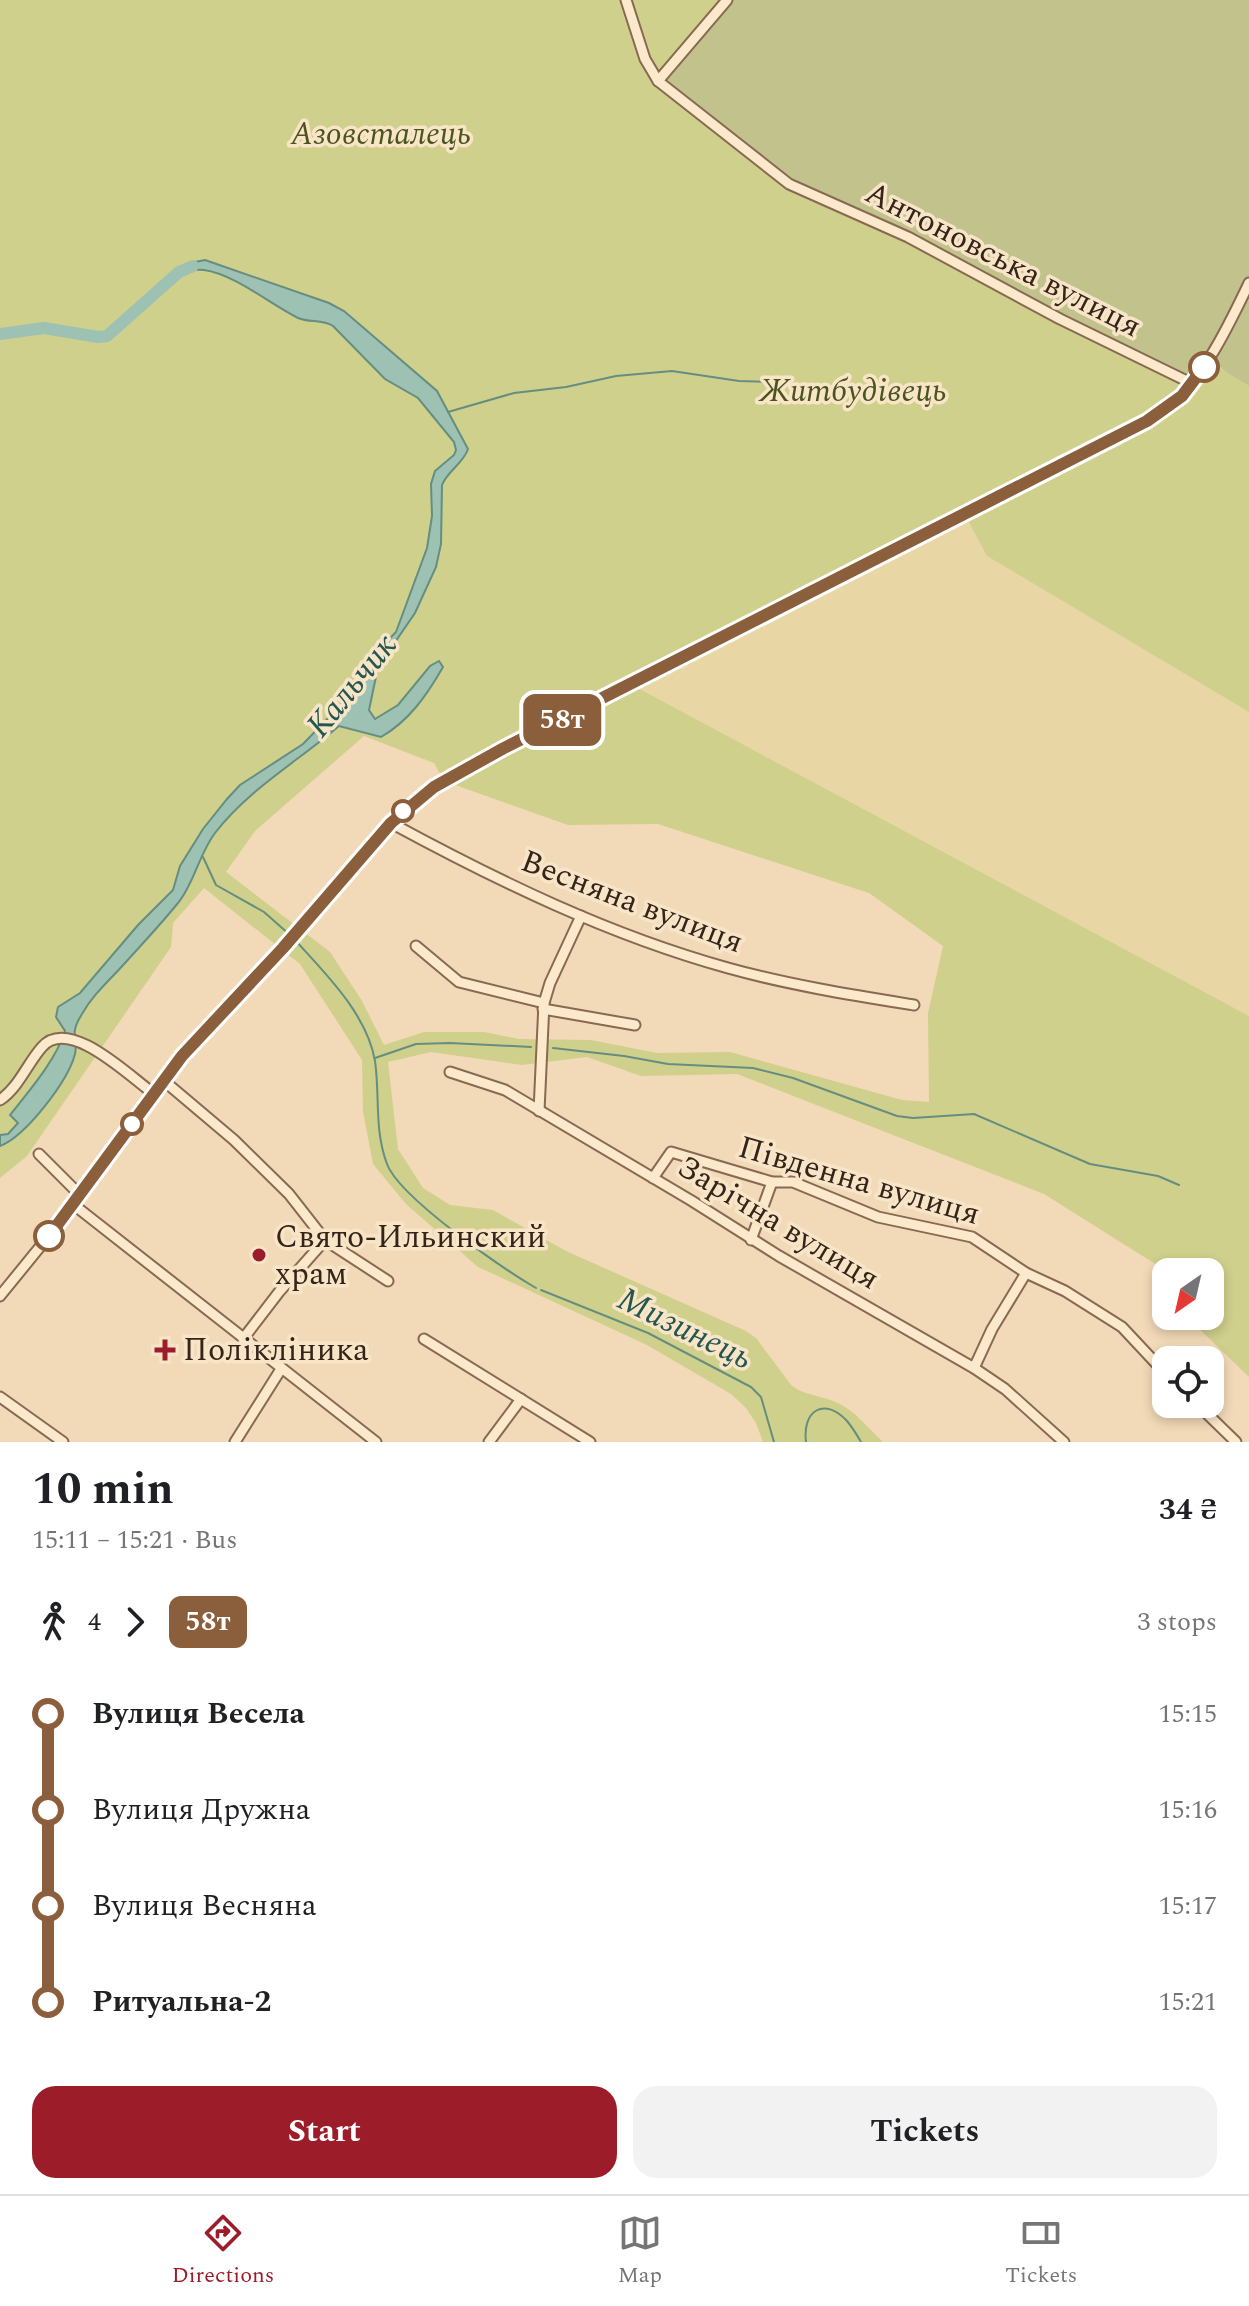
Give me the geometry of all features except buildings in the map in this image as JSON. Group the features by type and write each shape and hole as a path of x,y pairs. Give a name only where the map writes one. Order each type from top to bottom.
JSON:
{"street":[{"path":"626,0 645,59 658,81 727,0"},
{"name":"Антоновська вулиця","path":"658,81 789,184 908,237 1060,319 1193,384"},
{"path":"0,1296 81,1196 153,1093 195,1041 283,948 391,823 417,799 444,781 1147,421 1169,407 1193,384 1249,283"},
{"name":"Весняна вулиця","path":"391,823 480,871 654,945 805,987 914,1005"},
{"path":"539,1111 544,1006 550,983 581,916"},
{"path":"416,946 459,982 544,1006 635,1025"},
{"path":"0,1100 10,1092 43,1045 59,1037 81,1040 153,1093"},
{"name":"Зарічна вулиця","path":"450,1072 505,1090 751,1240 974,1368 1005,1389 1064,1442"},
{"path":"163,1080 262,1167 298,1204 325,1240 388,1281"},
{"name":"Південна вулиця","path":"653,1178 671,1152 772,1182 793,1182 868,1214 972,1237 1026,1273 1065,1291 1122,1327 1152,1359"},
{"path":"39,1154 81,1196"},
{"path":"751,1240 772,1182"},
{"path":"74,1205 376,1442"},
{"path":"243,1339 325,1240"},
{"path":"974,1368 992,1329 1026,1273"},
{"path":"424,1339 590,1442"},
{"path":"235,1442 281,1369"},
{"path":"0,1397 63,1442"},
{"path":"489,1442 521,1399"},
{"path":"1210,1418 1231,1440"}],"shaded area":[{"path":"205,260 344,311 437,391 468,449 442,485 441,544 436,567 415,613 378,667 369,710 375,719 398,705 430,666 439,661 443,667 416,706 391,731 381,737 339,726 258,789 228,817 209,841 178,903 87,1006 76,1027 75,1054 71,1065 55,1092 22,1131 0,1146 0,1135 8,1134 18,1123 10,1115 41,1075 61,1042 65,1031 56,1017 58,1007 80,993 138,925 173,890 180,866 203,829 227,799 240,785 303,744 336,710 356,684 367,662 396,632 427,548 432,516 431,484 435,471 456,450 454,442 418,398 385,379 333,326 298,318 240,283 216,273 201,270 179,272"},
{"path":"964,513 987,556 1249,712 1249,1016 631,685"}],"green space":[{"path":"0,0 727,0 1227,373 1249,386 1249,712 987,556 964,513 632,685 1249,1016 1249,1377 1224,1353 1224,1346 1217,1346 1200,1330 1224,1330 1224,1258 1152,1258 1152,1262 1044,1194 737,1074 641,1076 587,1057 522,1065 431,1052 388,1062 398,1149 423,1188 450,1205 493,1210 566,1251 746,1331 756,1338 791,1385 847,1408 883,1442 763,1442 746,1408 731,1394 647,1345 478,1267 406,1204 373,1164 363,1112 362,1060 300,964 204,888 173,923 171,947 27,1156 0,1178","holes":["364,736 434,763 444,781 568,825 658,824 869,893 943,946 928,1013 929,1102 902,1100 730,1052 657,1053 591,1040 519,1039 484,1032 424,1032 384,1045 362,1001 330,952 226,872 255,831"]},
{"path":"727,0 1249,0 1249,386 1209,358 1193,384 908,237 789,184 658,81"}],"waterway":[{"name":"Кальчик","path":"0,334 44,328 107,336 179,272 193,266"},
{"path":"448,412 514,393 566,387 616,376 672,371 739,381 778,382"},
{"name":"Мизинець","path":"203,857 216,885 264,912 290,935"},
{"name":"Мизинець","path":"295,940 343,995 363,1027 375,1061 380,1138 387,1164 395,1178 454,1231 536,1288"},
{"path":"375,1058 416,1044 531,1047"},
{"path":"553,1048 668,1064 753,1068 793,1078 897,1116 913,1118 974,1114 1090,1164 1158,1176 1179,1185"},
{"name":"Мизинець","path":"541,1290 648,1333 751,1387 761,1397 774,1442"},
{"name":"Мизинець","path":"806,1442 807,1422 816,1410 823,1408 838,1413 849,1423 861,1442"}],"bus line":[{"name":"58т","path":"49,1236 182,1056 283,948 391,823 417,799 504,748 1147,421 1182,396 1204,367"}],"place":[{"name":"Свято-Ильинский храм","path":"259,1255"},
{"name":"Полікліника","path":"165,1350"}],"park label":[{"name":"Азовсталець","path":"381,134"},
{"name":"Житбудівець","path":"853,391"}]}
